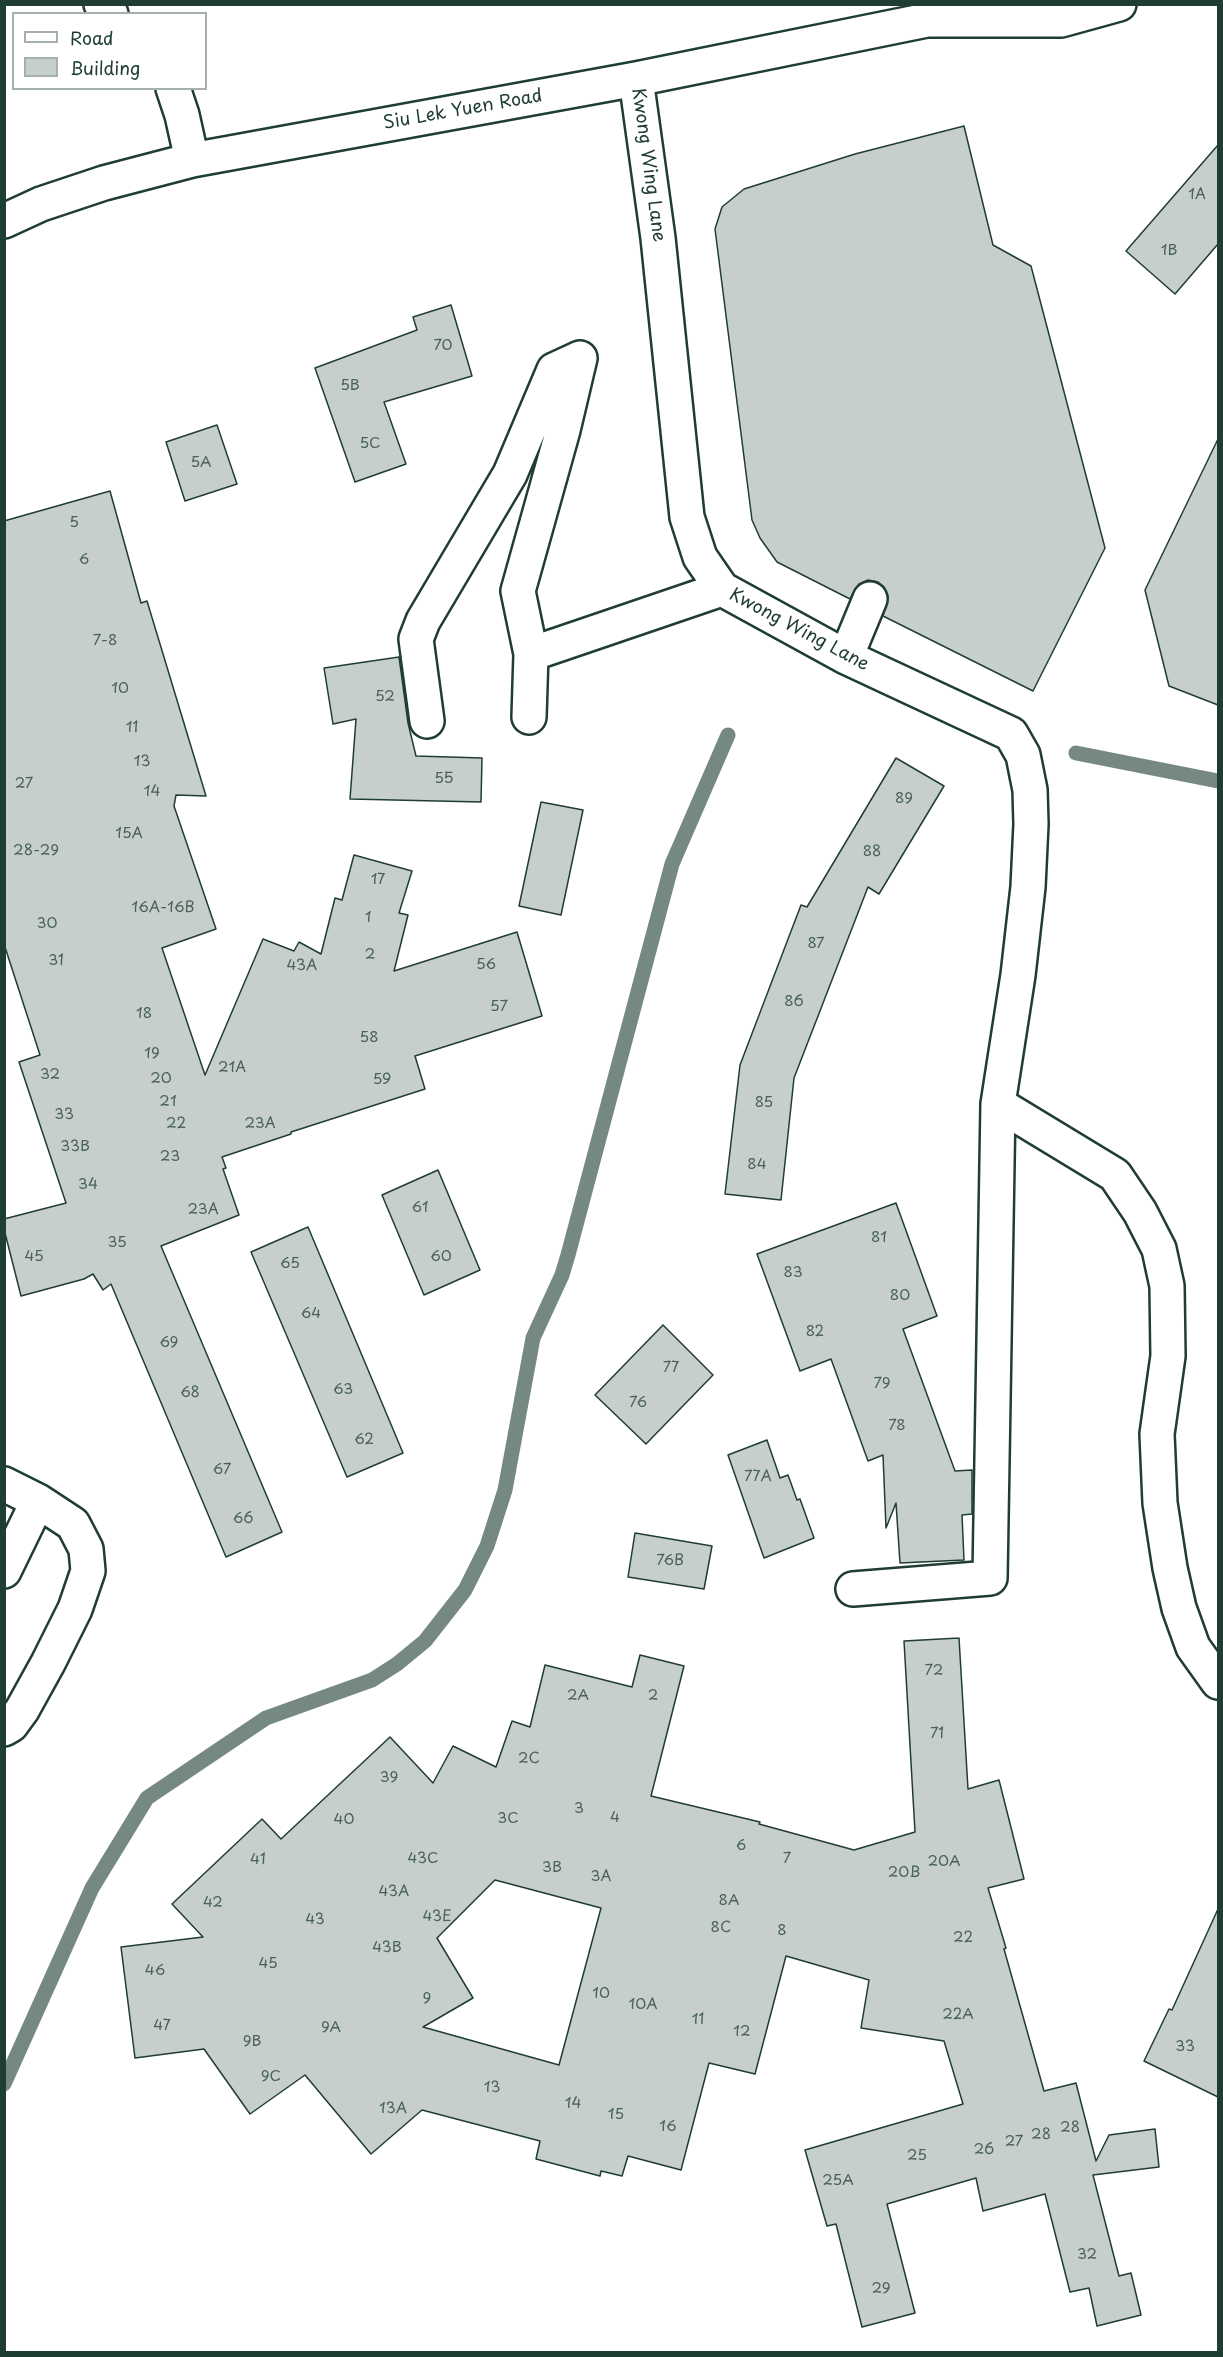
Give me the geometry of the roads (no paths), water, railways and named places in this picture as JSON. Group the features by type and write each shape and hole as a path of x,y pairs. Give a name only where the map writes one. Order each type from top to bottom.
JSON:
{"street":[{"name":"Siu Lek Yuen Road","path":"927,20 961,4"},
{"name":"Siu Lek Yuen Road","path":"4,222 41,204 104,183 192,160 636,79 927,20 1060,20 1119,4"},
{"name":"Kwong Wing Lane","path":"636,79 658,238 687,517 699,557 722,589 846,657 1011,734 1023,755 1029,790 1031,824 1028,887 1018,975 998,1104 990,1578 853,1589"},
{"path":"174,90 192,160"},
{"path":"427,722 416,639 423,621 510,474 554,370 580,358 563,430 518,591 531,654 529,717"},
{"path":"531,654 722,589"},
{"path":"846,657 870,598"},
{"path":"998,1104 1115,1175 1140,1212 1159,1249 1167,1286 1168,1356 1157,1434 1160,1503 1179,1608 1193,1647 1218,1682"},
{"path":"4,1484 38,1501 73,1524 86,1549 88,1571 75,1609 48,1663 22,1710 11,1725 4,1730"},
{"path":"4,1571 38,1501"}],"waterway":[{"path":"4,2084 92,1888 147,1798 266,1718 372,1680 397,1664 425,1641 465,1590 487,1546 505,1490 533,1338 562,1275 568,1255 672,864 728,735"},
{"path":"1076,753 1218,781"}]}
